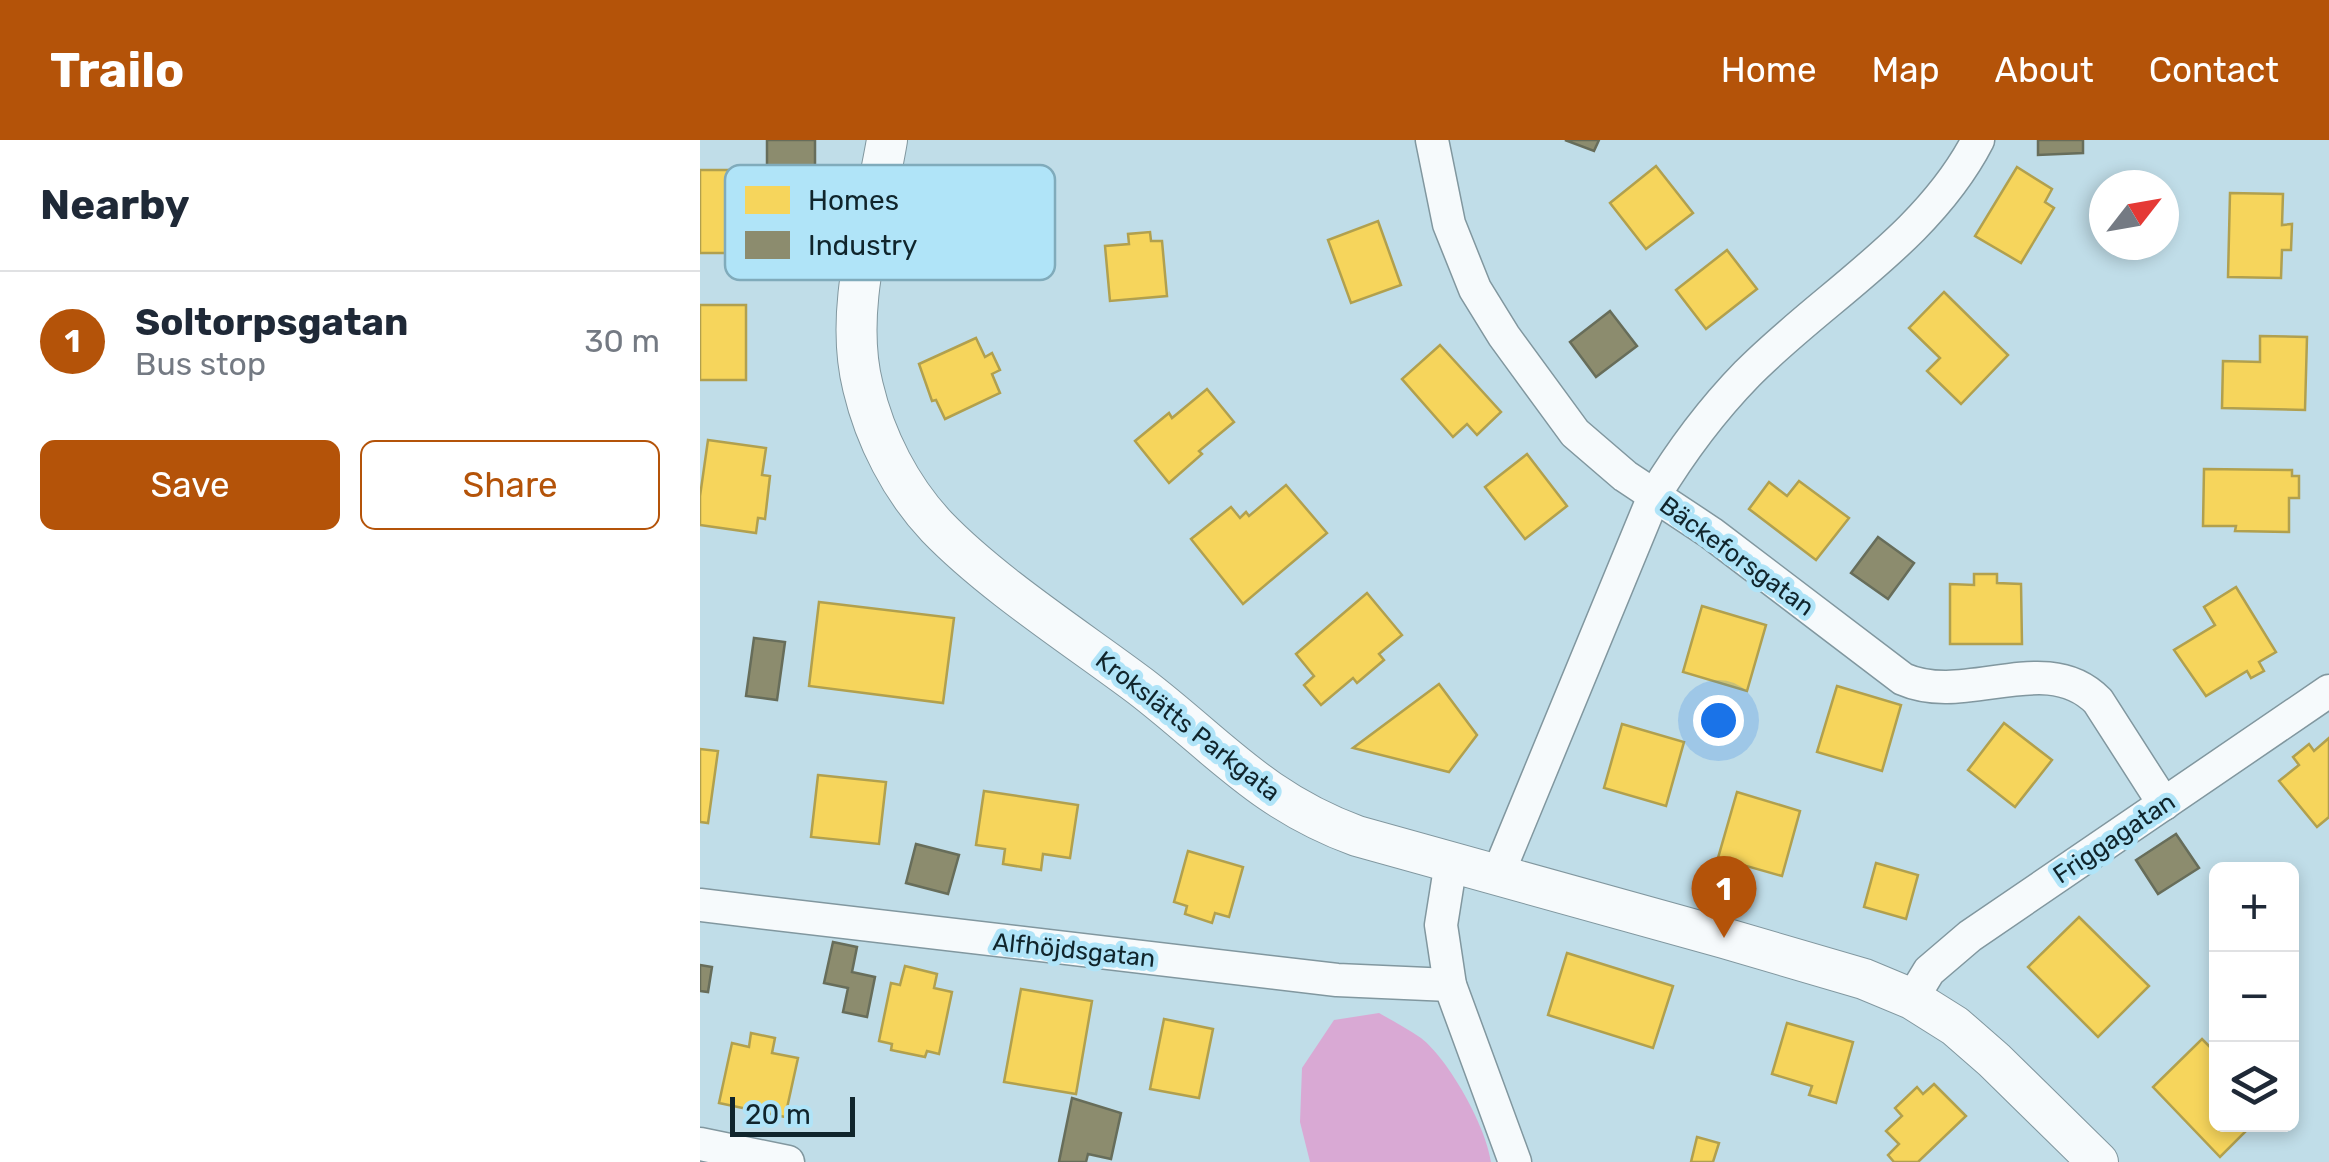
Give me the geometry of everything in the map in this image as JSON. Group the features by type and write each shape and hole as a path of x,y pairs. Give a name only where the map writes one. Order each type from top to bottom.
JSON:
{"street":[{"name":"Krokslätts Parkgata","path":"882,165 887,140"},
{"name":"Bäckeforsgatan","path":"1432,140 1457,251 1504,336 1575,433 1595,454 1712,533 1903,679 1922,687 1947,690 2050,677 2086,688 2164,804"},
{"path":"1498,874 1654,496 1678,458 1747,374 1888,250 1934,202 1968,160 1978,140"},
{"name":"Krokslätts Parkgata","path":"862,280 857,355 863,388 884,447 911,494 936,526 1275,797 1327,825 1864,979 1912,999 1981,1048 2098,1162"},
{"name":"Friggagatan","path":"1912,999 1929,971 1970,936 2329,692"},
{"path":"1450,862 1441,926 1450,985 1515,1162"},
{"name":"Alfhöjdsgatan","path":"700,905 1337,980 1450,985"},
{"path":"700,1144 788,1162"}],"shaded area":[{"path":"1379,1013 1421,1038 1443,1062 1474,1113 1491,1162 1310,1162 1300,1122 1302,1068 1334,1020"}],"building: Homes":[{"path":"1656,166 1693,213 1646,249 1610,203"},
{"path":"2017,167 2052,189 2045,202 2054,208 2021,263 1975,236"},
{"path":"700,170 725,170 725,253 700,253"},
{"path":"2230,193 2283,194 2282,225 2292,224 2291,250 2282,250 2281,278 2228,277"},
{"path":"1378,221 1401,285 1351,303 1328,240"},
{"path":"1150,232 1151,241 1162,241 1167,296 1110,301 1105,246 1129,244 1128,234"},
{"path":"1727,250 1757,289 1706,329 1676,290"},
{"path":"1944,292 2008,355 1961,404 1927,371 1940,358 1909,328"},
{"path":"700,305 746,305 746,380 700,380"},
{"path":"2260,336 2307,337 2305,410 2222,408 2223,361 2260,362"},
{"path":"976,338 985,357 992,353 1000,370 992,374 1000,393 945,419 936,400 932,401 919,364"},
{"path":"1440,345 1501,412 1477,435 1467,424 1453,437 1402,379"},
{"path":"1207,389 1234,422 1169,483 1135,441 1169,413 1172,418"},
{"path":"708,440 766,448 762,475 770,476 765,519 758,518 756,533 700,525"},
{"path":"1527,454 1567,506 1525,539 1485,487"},
{"path":"2204,469 2292,470 2292,476 2299,476 2299,498 2289,498 2289,532 2203,526"},
{"path":"1799,481 1849,518 1816,560 1749,509 1769,482 1787,496"},
{"path":"1286,485 1327,533 1243,604 1191,539 1231,507 1240,518 1246,512 1249,516"},
{"path":"1974,574 1997,574 1997,583 2021,584 2022,644 1950,644 1950,584 1974,585"},
{"path":"2236,587 2276,652 2259,662 2264,671 2251,678 2247,671 2206,696 2174,650 2215,625 2204,607"},
{"path":"1367,593 1402,635 1379,654 1384,660 1357,683 1353,678 1321,705 1304,685 1314,676 1296,654"},
{"path":"819,602 954,618 943,703 809,686"},
{"path":"1702,606 1766,625 1747,691 1683,672"},
{"path":"1439,684 1477,735 1449,772 1353,748"},
{"path":"1837,686 1901,705 1882,771 1817,752"},
{"path":"2004,723 2052,760 2015,807 1968,770"},
{"path":"1622,724 1684,742 1666,806 1604,788"},
{"path":"2329,738 2329,817 2317,827 2279,781 2299,765 2293,757 2309,744 2314,751"},
{"path":"700,749 718,751 708,823 700,822"},
{"path":"818,775 886,782 879,844 811,837"},
{"path":"984,791 1078,805 1070,858 1043,854 1041,870 1003,864 1005,849 976,845"},
{"path":"1737,792 1800,811 1782,876 1718,858"},
{"path":"1188,851 1243,867 1229,917 1215,913 1212,923 1185,914 1187,906 1174,902"},
{"path":"1876,863 1918,875 1906,919 1864,907"},
{"path":"2079,917 2149,986 2098,1037 2028,967"},
{"path":"1567,953 1673,986 1653,1048 1548,1015"},
{"path":"905,966 937,974 934,988 952,992 939,1054 927,1051 925,1057 891,1050 892,1044 879,1041 891,983 900,985"},
{"path":"1021,989 1092,1001 1076,1094 1004,1082"},
{"path":"1164,1019 1213,1029 1199,1098 1150,1089"},
{"path":"1787,1023 1853,1042 1836,1103 1809,1095 1812,1086 1772,1074"},
{"path":"751,1033 775,1038 772,1053 798,1058 785,1117 719,1103 732,1043 749,1047"},
{"path":"2202,1039 2209,1046 2209,1132 2245,1132 2220,1157 2153,1087"},
{"path":"1934,1084 1966,1116 1918,1162 1894,1162 1888,1155 1899,1144 1886,1131 1902,1116 1895,1108 1917,1087 1923,1094"},
{"path":"1697,1137 1719,1143 1713,1162 1691,1162"}],"building: Industry":[{"path":"767,140 815,140 815,165 767,165"},
{"path":"1565,140 1599,140 1594,151"},
{"path":"2038,140 2083,140 2083,153 2038,155"},
{"path":"1610,311 1637,346 1596,377 1570,342"},
{"path":"1878,537 1914,563 1888,599 1851,573"},
{"path":"754,638 785,642 777,700 746,696"},
{"path":"2176,834 2199,868 2158,894 2136,860"},
{"path":"916,844 959,855 948,894 906,883"},
{"path":"833,942 857,947 852,972 875,977 867,1017 843,1012 848,988 824,983"},
{"path":"700,965 712,967 708,992 700,991"},
{"path":"1072,1098 1121,1113 1111,1159 1088,1154 1086,1162 1059,1162"}],"place":[{"name":"Soltorpsgatan","path":"1724,938"}]}
